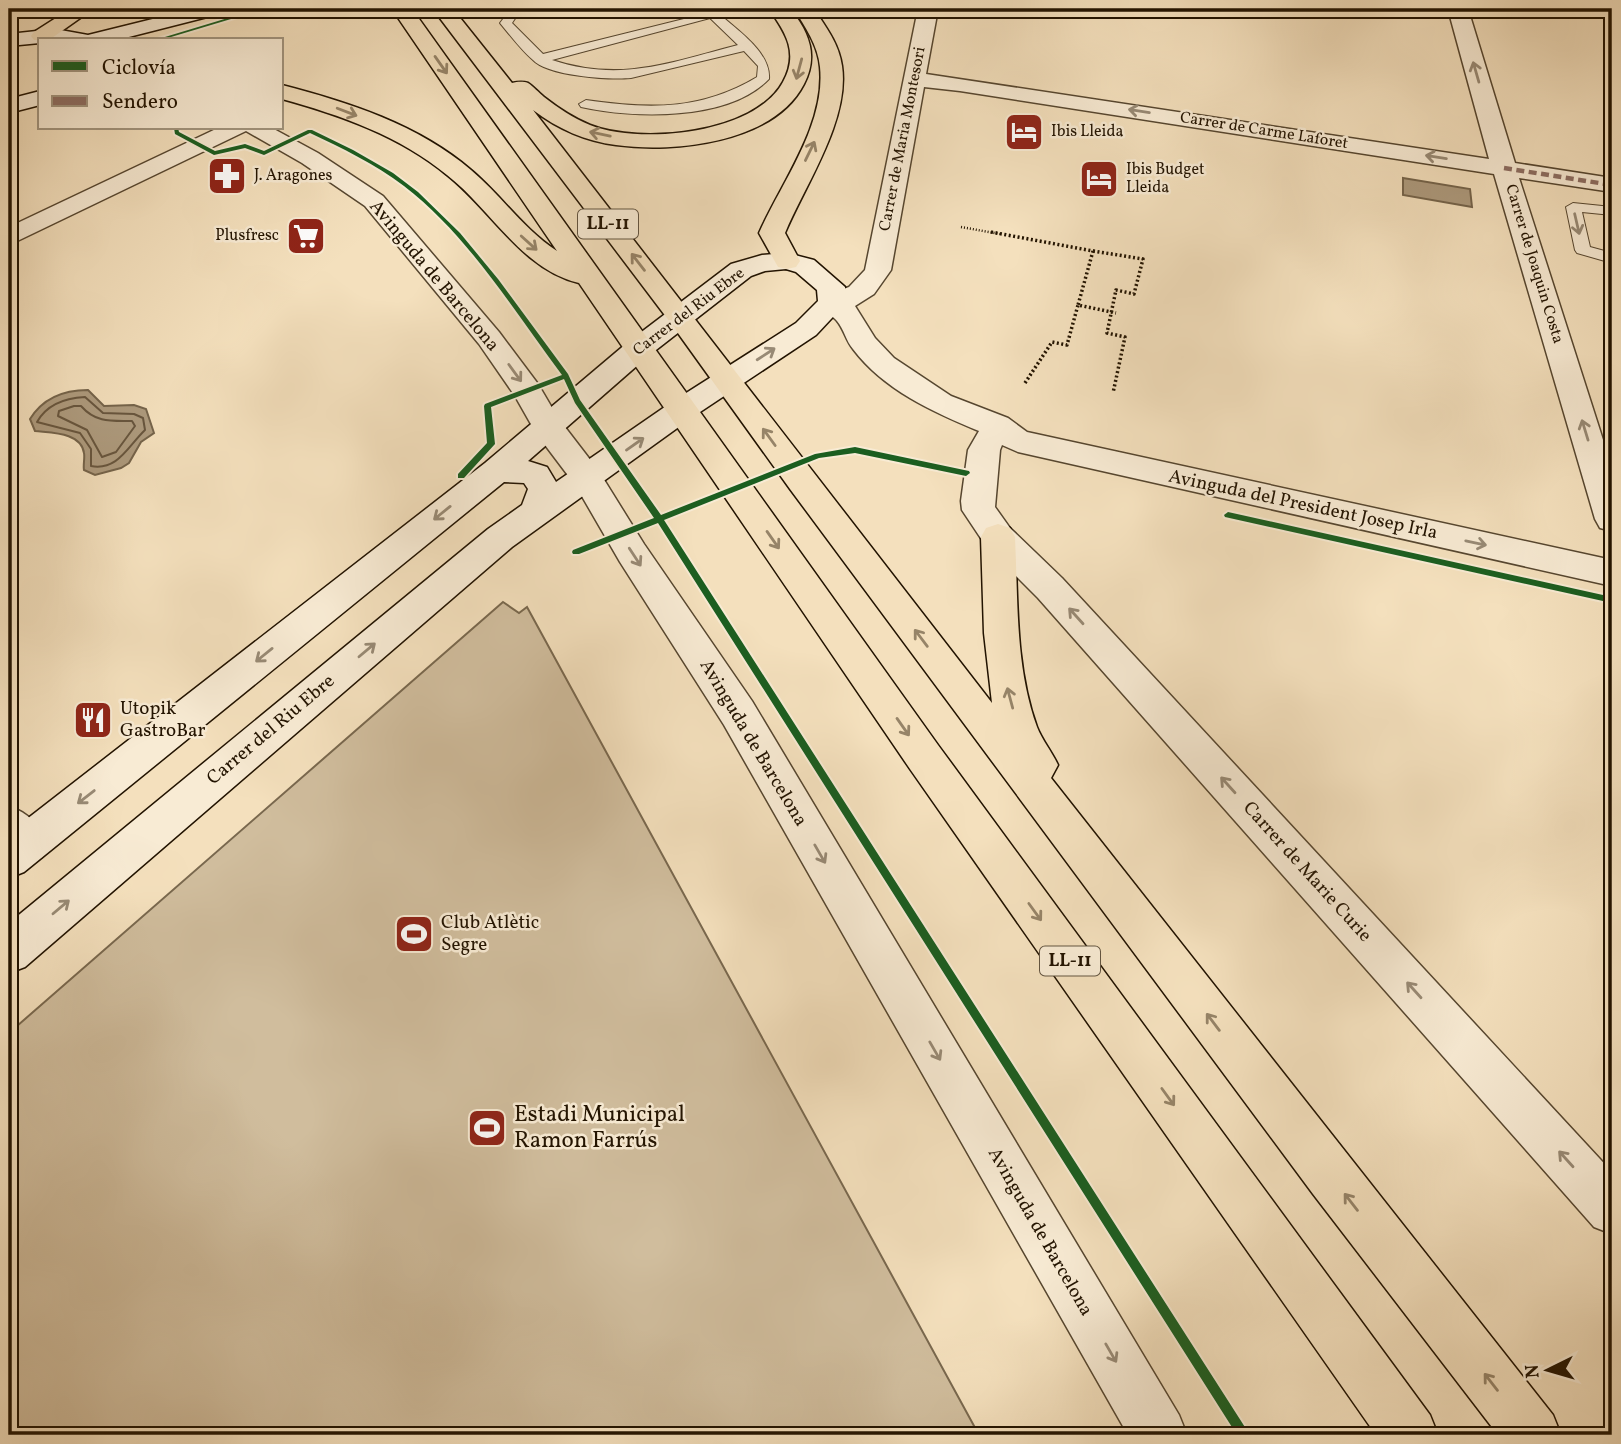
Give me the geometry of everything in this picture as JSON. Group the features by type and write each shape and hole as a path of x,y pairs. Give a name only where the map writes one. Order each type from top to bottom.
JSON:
{"main road":[{"path":"41,36 83,9"},
{"name":"LL-11","path":"402,9 637,350 683,409 924,757 1410,1435"},
{"name":"LL-11","path":"443,9 680,316 1331,1176 1534,1435"},
{"path":"474,50 555,117 573,126 593,133 644,141 697,138 750,122 780,101 798,78 802,63 801,48 796,32 779,9"},
{"path":"787,261 772,233 829,111 834,85 826,41 804,9"},
{"path":"284,93 341,109 419,145 453,167 486,195 523,238 540,253 590,281"},
{"path":"998,537 1000,610 1007,688 1019,730 1111,887"}],"street":[{"path":"101,38 216,9"},
{"name":"Carrer de Maria Montesori","path":"828,296 848,300 862,292 878,270 928,9"},
{"name":"Carrer de Joaquin Costa","path":"1458,9 1612,519"},
{"path":"135,38 173,21"},
{"path":"9,40 41,36 62,38"},
{"name":"Carrer de Carme Laforet","path":"915,80 987,88 1612,185"},
{"path":"9,106 38,99"},
{"path":"9,237 232,130"},
{"name":"Avinguda de Barcelona","path":"259,130 310,158 374,201 489,338 527,391 547,425 587,478 632,553 738,713 1159,1435"},
{"path":"787,261 805,266 828,296"},
{"name":"Carrer del Riu Ebre","path":"15,842 496,471 637,350 741,270 762,263 787,261"},
{"name":"Carrer del Riu Ebre","path":"9,951 500,538 683,409 806,329 828,296"},
{"name":"Avinguda del President Josep Irla","path":"828,296 847,313 863,343 884,365 940,403 998,426 1017,441 1612,573"},
{"name":"Avinguda del President Josep Irla","path":"806,329 838,334 863,343"},
{"name":"Avinguda del President Josep Irla","path":"998,426 1023,424 1612,547"},
{"name":"Carrer de Marie Curie","path":"998,426 986,443 977,501 984,518 998,537 1050,588 1612,1209"},
{"path":"984,465 1006,460 1027,443"},
{"path":"496,471 521,470 536,475 544,489 536,514"}],"lane":[{"path":"537,9 509,12 506,23 538,59 584,73 611,75 636,72 747,46"},
{"path":"540,59 712,14 747,46 764,66 763,79 752,87 708,105 683,110 642,112 586,104"},
{"path":"1612,211 1573,207 1583,250 1612,258"}],"path":[{"path":"961,227 1143,259 1135,294 1116,290 1114,312 1107,333 1125,337 1113,393"},
{"path":"1025,383 1052,342 1066,345 1093,251"},
{"path":"1078,305 1114,312"}],"shaded area":[{"name":"Club Atlètic Segre","path":"503,602 519,613 527,607 979,1435 9,1435 9,1033"}],"water":[{"path":"1403,178 1470,189 1472,207 1403,195"},
{"path":"88,390 104,406 134,405 146,409 154,433 141,442 129,463 95,475 84,470 84,453 77,441 57,433 35,431 30,419 41,406 55,397"}],"marked path":[{"path":"1504,168 1612,185"}],"cycle path":[{"path":"164,38 262,9"},
{"path":"176,130 177,133 214,153 245,146 264,153 310,131 365,158 404,183 438,213 477,257 566,376 577,401 671,536 1244,1435"},
{"path":"461,476 491,444 487,406 566,376"},
{"path":"576,552 818,456 855,450 966,473"},
{"path":"1228,515 1612,600"}],"place":[{"name":"Ibis Lleida","path":"1024,132"},
{"name":"J. Aragones","path":"227,176"},
{"name":"Ibis Budget Lleida","path":"1099,179"},
{"name":"Plusfresc","path":"306,236"},
{"name":"Utopik GastroBar","path":"93,720"},
{"name":"Club Atlètic Segre","path":"414,934"},
{"name":"Estadi Municipal Ramon Farrús","path":"487,1128"}]}
